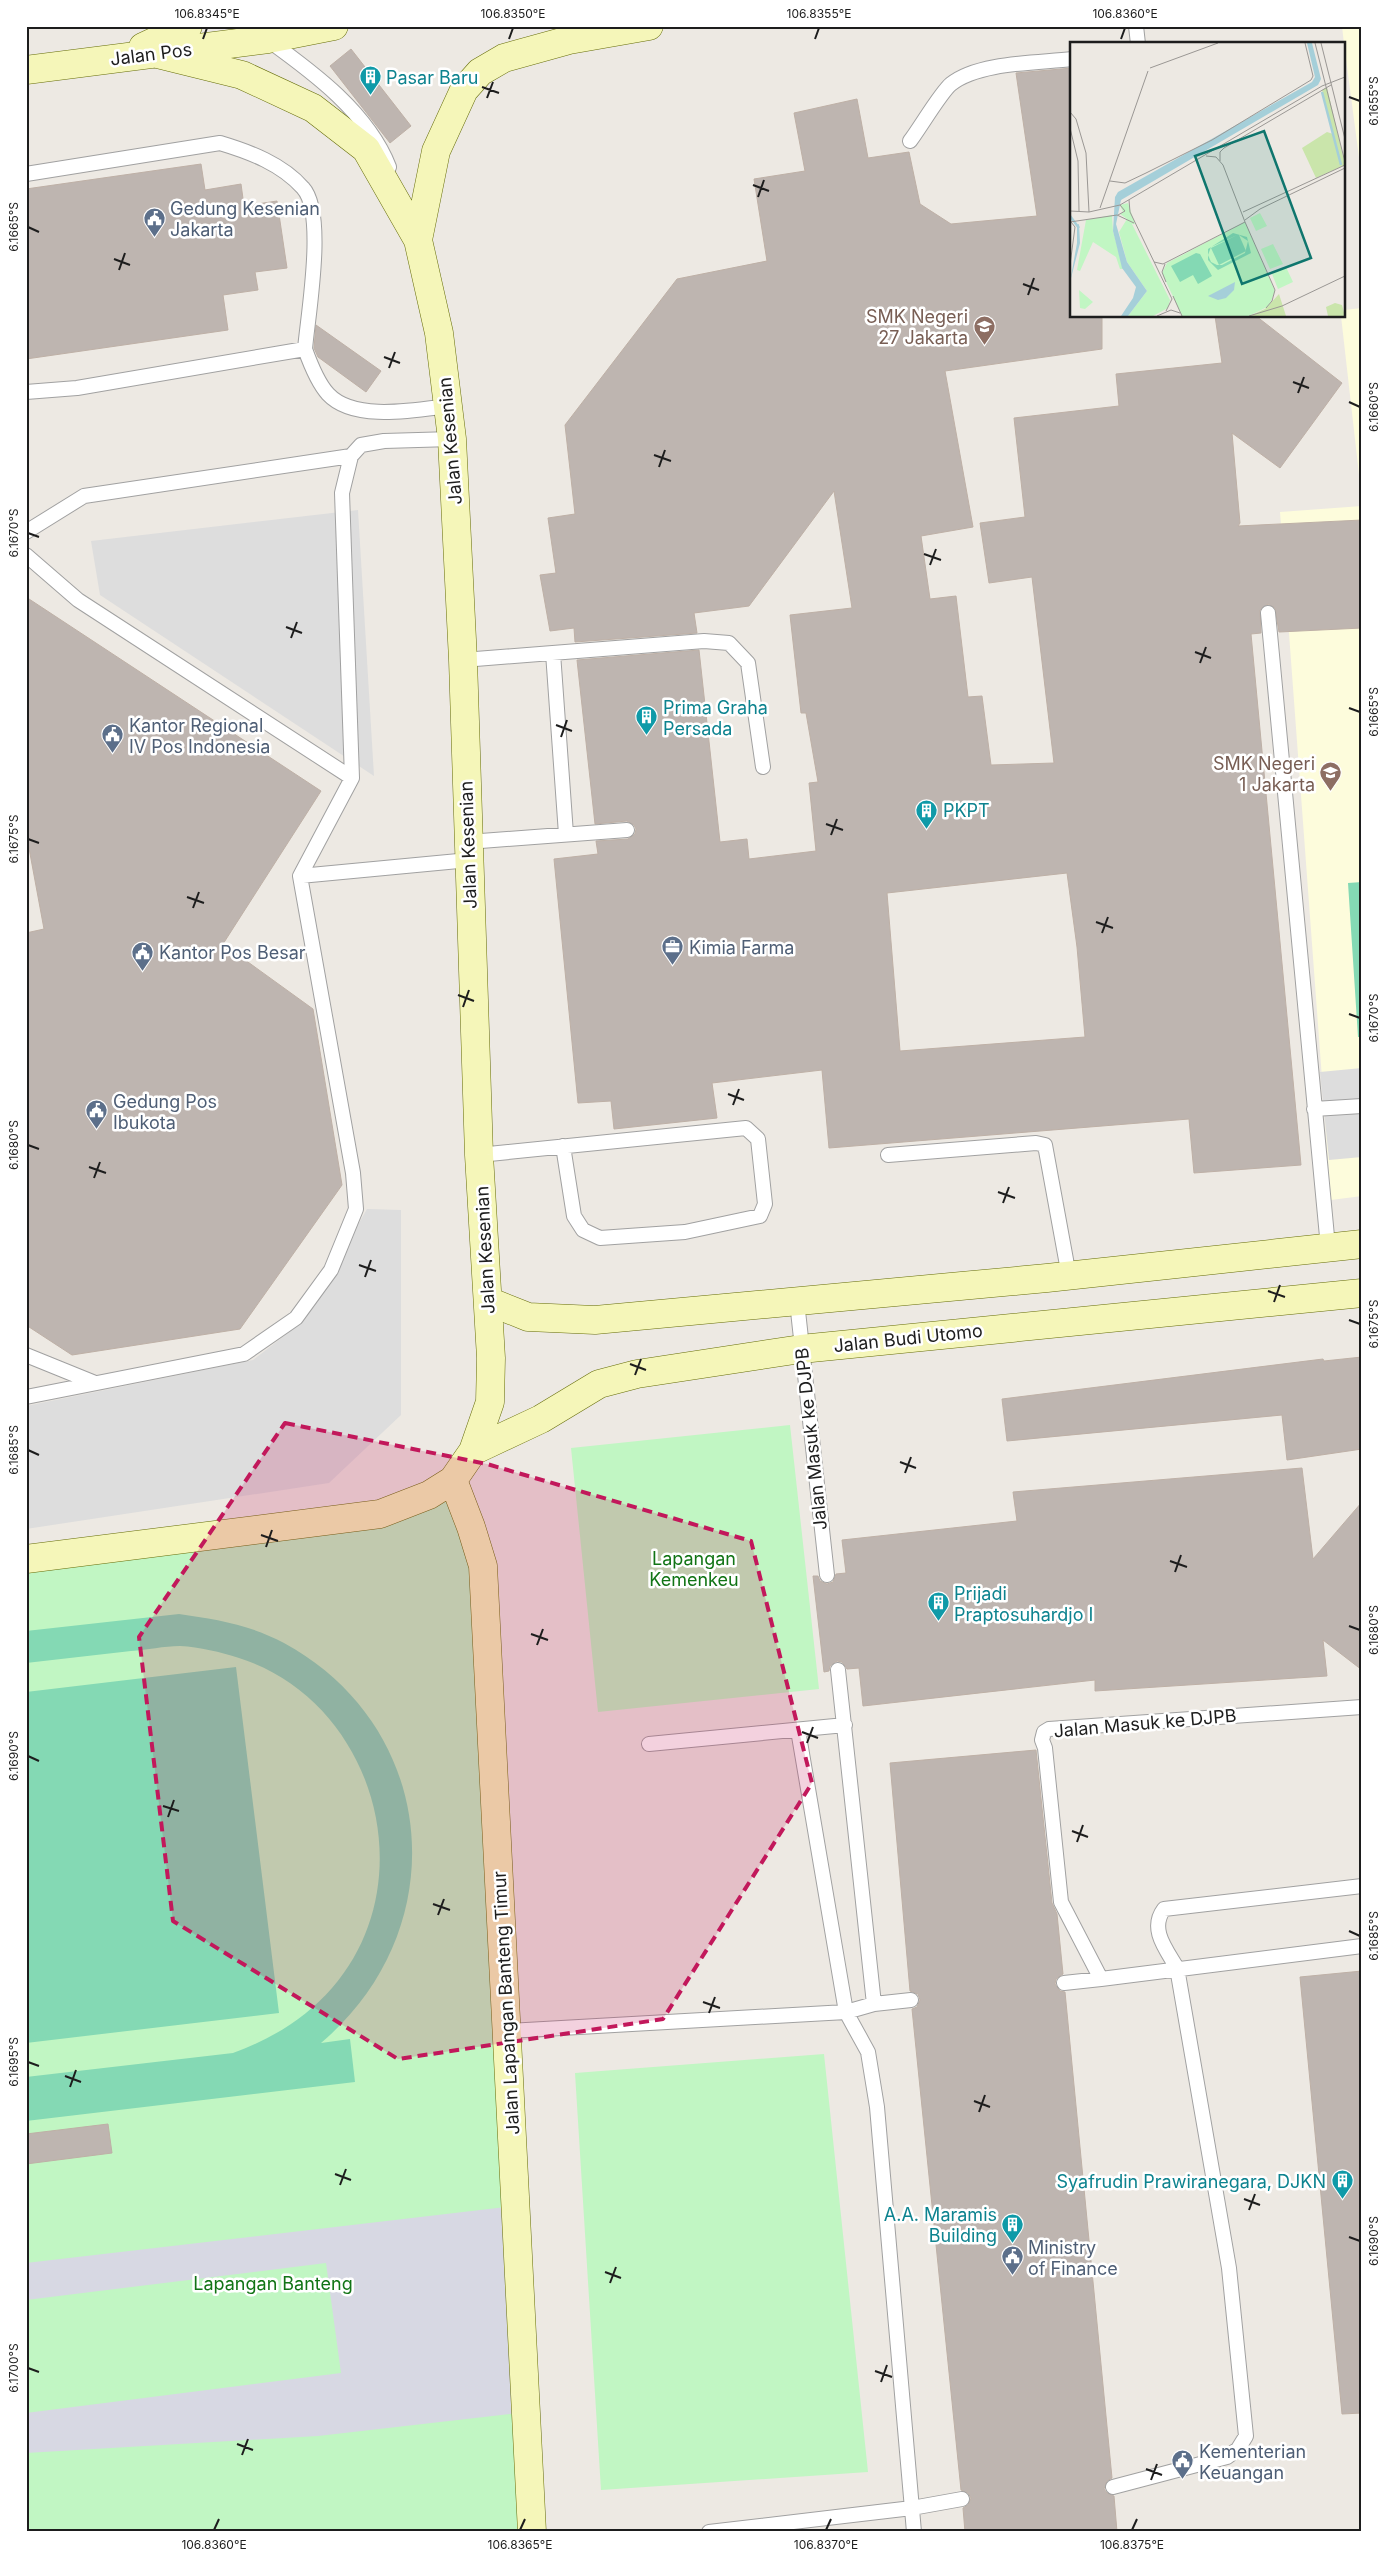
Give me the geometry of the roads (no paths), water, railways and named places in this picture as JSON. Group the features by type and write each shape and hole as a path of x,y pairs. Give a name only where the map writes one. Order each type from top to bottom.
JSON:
{"street":[{"path":"121,57 188,26"},
{"name":"Jalan Pos","path":"26,70 268,40 334,26"},
{"path":"418,240 436,151 464,90 480,72 504,58 569,40 649,26"},
{"path":"152,53 242,76 313,108 366,149 418,240"},
{"name":"Jalan Kesenian","path":"418,240 439,333 452,439 463,660 479,1155 491,1358 490,1402 473,1451"},
{"path":"488,1301 528,1316 596,1320 1069,1276 1362,1244"},
{"name":"Jalan Budi Utomo","path":"473,1451 541,1418 599,1384 637,1374 801,1349 1362,1293"},
{"path":"26,1559 380,1514 429,1495 453,1480 473,1451"},
{"name":"Jalan Lapangan Banteng Timur","path":"453,1480 471,1527 483,1566 532,2532"}],"lane":[{"path":"1136,26 1138,42"},
{"path":"268,40 313,72 352,112 382,149 418,240"},
{"path":"910,141 950,85 965,75 992,68 1070,58"},
{"path":"26,174 220,143 242,149 279,166 305,189 314,210 316,234 305,349 309,362 328,394 351,408 395,412 448,406"},
{"path":"26,392 77,388 305,349"},
{"path":"26,1397 244,1354 296,1318 331,1270 356,1209 353,1173 300,876 352,778 342,493 351,456 361,445 384,441 452,439"},
{"path":"26,532 84,496 351,456"},
{"path":"26,555 78,600 352,778"},
{"path":"1268,613 1328,1247"},
{"path":"463,660 704,641 729,643 748,663 763,767"},
{"path":"553,653 566,834"},
{"path":"300,876 468,851 566,834 627,830"},
{"path":"1314,1109 1362,1106"},
{"path":"479,1155 563,1146 746,1128 758,1139 765,1204 760,1216 685,1232 600,1238 583,1230 574,1216 563,1146"},
{"path":"888,1155 1036,1143 1045,1146 1069,1276"},
{"name":"Jalan Masuk ke DJPB","path":"797,1302 826,1575"},
{"path":"26,1355 95,1383"},
{"path":"838,1670 874,2004"},
{"name":"Jalan Masuk ke DJPB","path":"1101,1979 1061,1902 1045,1748 1042,1740 1044,1732 1049,1729 1362,1707"},
{"path":"649,1744 845,1725"},
{"path":"798,1730 846,2012 868,2052 876,2107 914,2532"},
{"path":"1113,2486 1227,2457 1238,2449 1246,2436 1229,2268 1177,1968 1156,1927 1157,1917 1164,1909 1362,1886"},
{"path":"1064,1983 1362,1946"},
{"path":"508,2031 846,2012 874,2004 911,2000"},
{"path":"709,2532 912,2508 962,2500"}],"place":[{"name":"Pasar Baru","path":"370,96"},
{"name":"Gedung Kesenian Jakarta","path":"154,237"},
{"name":"SMK Negeri 27 Jakarta","path":"984,345"},
{"name":"Prima Graha Persada","path":"647,736"},
{"name":"Kantor Regional IV Pos Indonesia","path":"113,754"},
{"name":"SMK Negeri 1 Jakarta","path":"1331,792"},
{"name":"PKPT","path":"927,829"},
{"name":"Kimia Farma","path":"673,966"},
{"name":"Kantor Pos Besar","path":"143,971"},
{"name":"Gedung Pos Ibukota","path":"97,1130"},
{"name":"Prijadi Praptosuhardjo I","path":"938,1622"},
{"name":"Syafrudin Prawiranegara, DJKN","path":"1342,2200"},
{"name":"A.A. Maramis Building","path":"1013,2243"},
{"name":"Ministry of Finance","path":"1012,2276"},
{"name":"Kementerian Keuangan","path":"1183,2480"}],"park label":[{"name":"Lapangan Kemenkeu","path":"694,1568"},
{"name":"Lapangan Banteng","path":"273,2283"}]}
